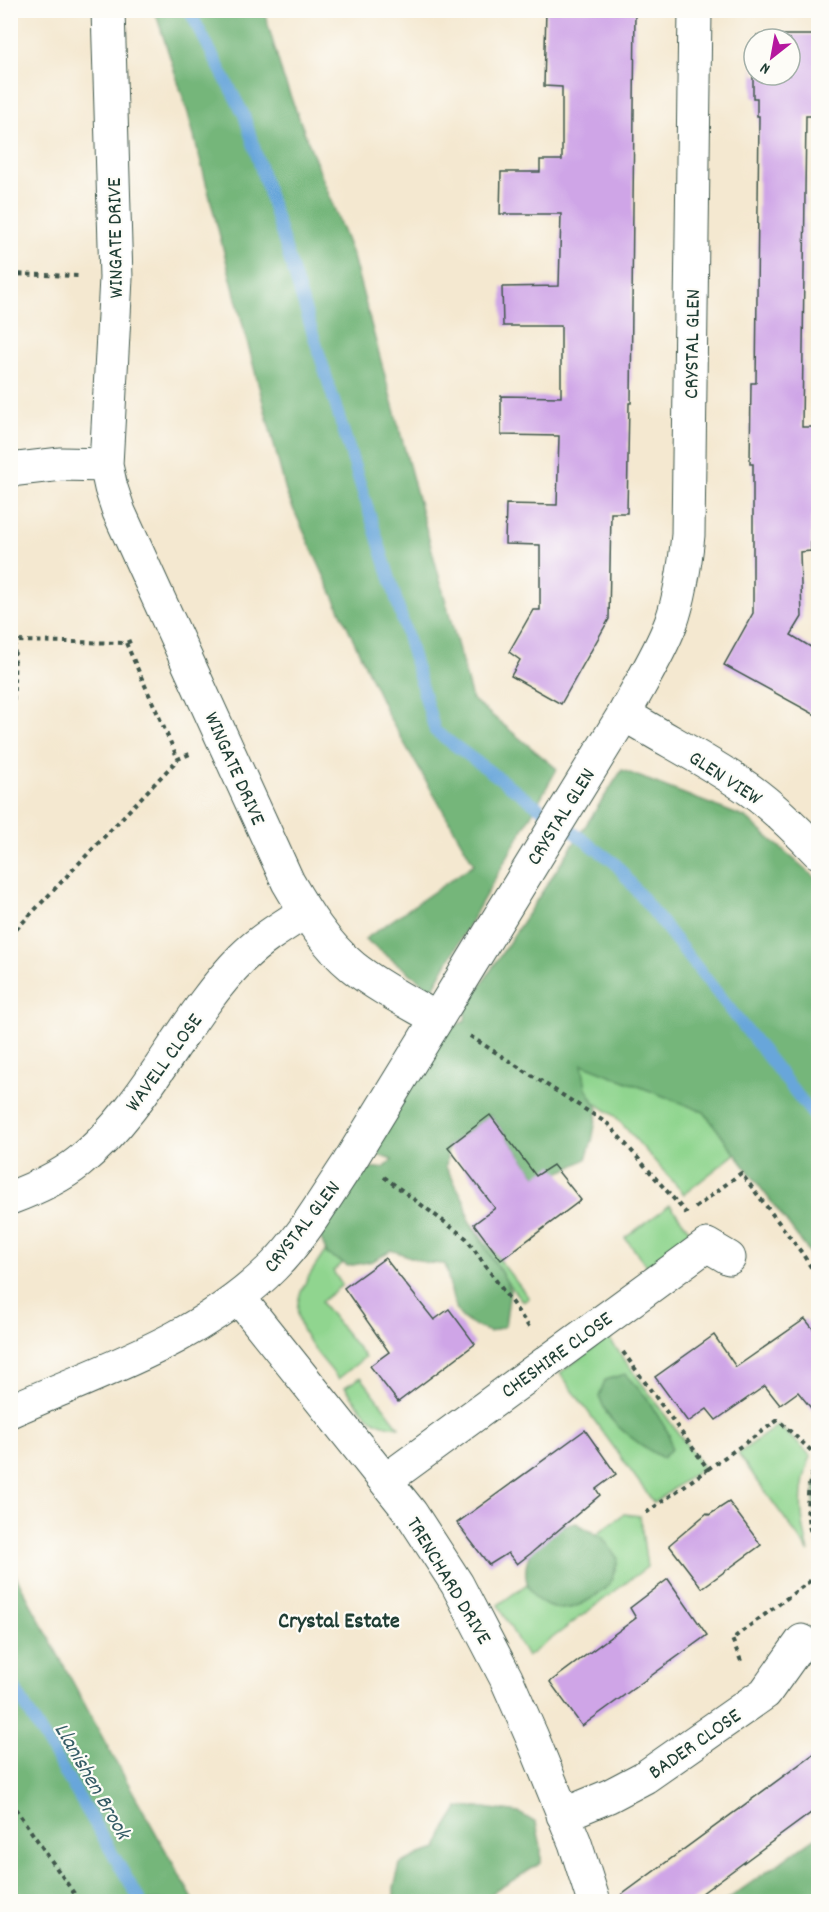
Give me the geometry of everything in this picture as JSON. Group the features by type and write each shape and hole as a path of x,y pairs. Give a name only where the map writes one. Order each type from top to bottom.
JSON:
{"street":[{"name":"WINGATE DRIVE","path":"108,10 116,278 106,465 111,488 119,512 172,623 223,741 288,882 305,912 331,946 352,966 377,985 436,1018"},
{"name":"CRYSTAL GLEN","path":"10,1411 166,1344 203,1323 239,1298 274,1266 298,1236 348,1164 624,714 656,656 671,622 683,578 688,535 695,10"},
{"path":"10,470 61,464 106,465"},
{"name":"GLEN VIEW","path":"624,714 709,763 751,791 786,819 819,852"},
{"name":"WAVELL CLOSE","path":"10,1198 50,1181 78,1163 106,1138 130,1110 219,985 242,958 267,936 305,912"},
{"name":"CHESHIRE CLOSE","path":"386,1480 707,1245 729,1258"},
{"name":"TRENCHARD DRIVE","path":"239,1298 386,1480 432,1544 474,1614 506,1678 575,1843 594,1902"},
{"name":"BADER CLOSE","path":"563,1815 609,1796 645,1777 765,1693 802,1641"}],"path":[{"path":"10,274 116,278"},
{"path":"10,843 15,641 126,643 172,623"},
{"path":"126,643 177,759"},
{"path":"10,936 177,759 223,741"},
{"path":"467,1034 608,1124 686,1214 741,1173 819,1278"},
{"path":"381,1175 466,1238 532,1331"},
{"path":"620,1348 708,1469"},
{"path":"646,1513 778,1420 818,1455 809,1480 806,1508 814,1543 819,1551"},
{"path":"10,1801 80,1902"}],"green space":[{"path":"155,11 264,11 283,77 353,257 472,699 557,769 432,990 365,939 474,864 388,715 287,495 188,113"},
{"path":"622,770 746,818 818,880 818,1264 704,1112 582,1064 586,1088 598,1109 586,1159 568,1169 536,1176 490,1115 448,1147 446,1167 465,1202 469,1221 510,1290 505,1326 490,1332 469,1323 457,1311 445,1264 427,1263 391,1250 373,1261 348,1266 327,1254 318,1231 355,1170 384,1168 392,1160 373,1153 443,1031 465,1021 466,1008"},
{"path":"581,1063 704,1112 736,1153 684,1194 615,1116 595,1103 586,1088"},
{"path":"670,1205 691,1232 647,1266 625,1238"},
{"path":"469,1221 529,1298 523,1302 507,1282"},
{"path":"326,1250 327,1254 343,1263 333,1271 342,1285 321,1302 365,1357 338,1379 311,1344 300,1324 298,1314 302,1289"},
{"path":"608,1337 703,1467 654,1503 560,1373"},
{"path":"625,1374 647,1398 669,1434 671,1449 663,1458 625,1432 605,1410 599,1396 605,1380"},
{"path":"361,1377 399,1427 388,1426 373,1419 356,1402 345,1387"},
{"path":"778,1425 811,1456 801,1504 809,1552 738,1454"},
{"path":"818,1476 818,1534 814,1497"},
{"path":"624,1514 640,1516 647,1567 527,1657 498,1605"},
{"path":"576,1523 603,1538 618,1559 616,1567 605,1589 587,1601 569,1608 553,1608 540,1601 530,1591 526,1577 527,1561 534,1545 549,1530"},
{"path":"10,1565 106,1744 194,1901 11,1901"},
{"path":"478,1807 519,1813 536,1823 541,1847 541,1863 479,1901 394,1901 394,1888 400,1864 420,1854 438,1849 445,1829 458,1808"},
{"path":"818,1836 818,1901 725,1901"}],"building":[{"path":"546,10 635,10 631,403 629,403 627,513 611,513 609,619 561,704 511,676 520,660 509,652 533,610 540,610 540,545 505,544 506,504 557,505 559,436 501,435 501,396 561,397 561,326 503,326 502,287 559,286 561,214 500,214 501,172 540,172 540,160 562,160 562,87 544,86"},
{"path":"802,35 819,35 819,116 806,116 802,427 819,427 819,517 811,517 811,551 800,552 802,617 791,635 819,652 819,717 724,665 753,613 753,464 750,464 751,383 756,383 759,116 757,116 757,98 753,98 753,87 802,87"},
{"path":"490,1115 536,1176 553,1165 581,1200 501,1260 474,1224 495,1208 448,1147"},
{"path":"385,1258 434,1320 449,1309 475,1344 398,1402 370,1366 389,1352 344,1288"},
{"path":"805,1319 819,1336 819,1418 798,1392 780,1405 765,1386 716,1420 707,1409 688,1422 655,1377 714,1335 736,1367"},
{"path":"585,1430 616,1474 596,1489 600,1495 517,1564 508,1553 489,1565 457,1523"},
{"path":"729,1502 761,1545 702,1588 669,1545 707,1513 709,1515"},
{"path":"668,1579 707,1635 582,1726 550,1682 636,1618 630,1608"},
{"path":"819,1750 819,1807 690,1902 612,1902"}],"waterway":[{"path":"189,10 244,115 392,585 435,731 615,863 818,1121"},
{"name":"Llanishen Brook","path":"10,1680 141,1902"}],"district":[{"name":"Crystal Estate","path":"339,1619"}]}
